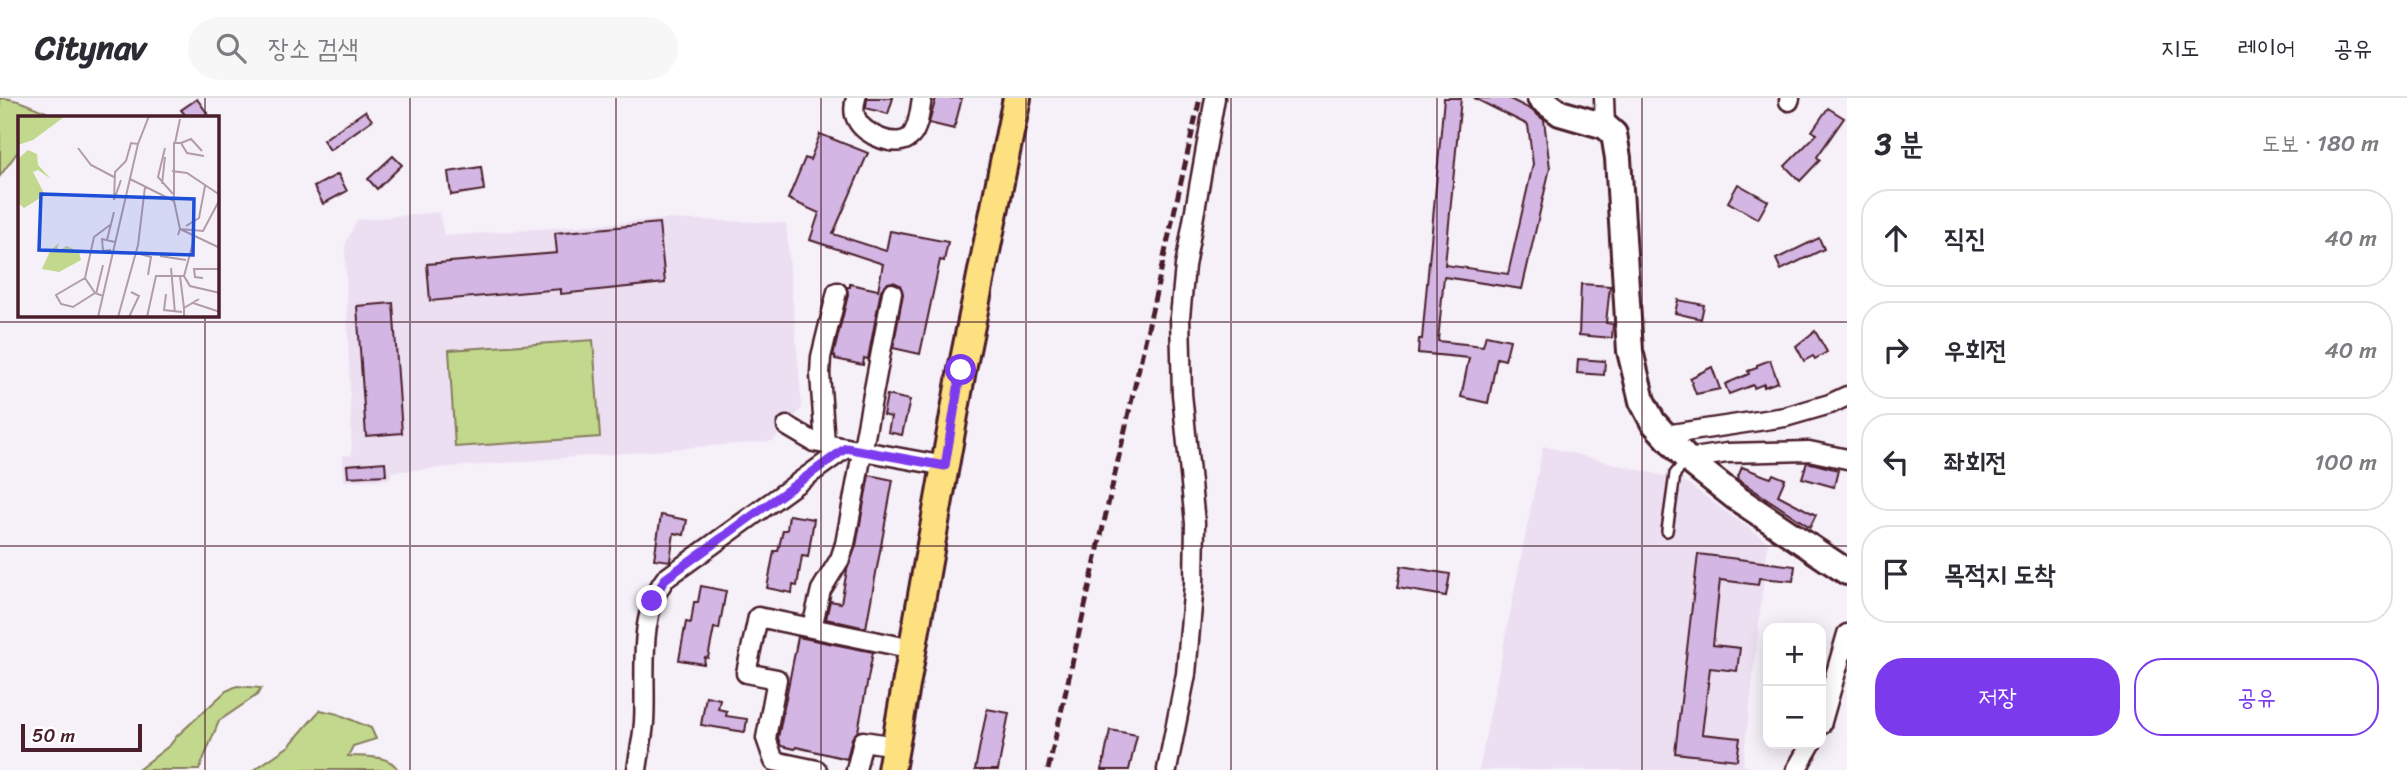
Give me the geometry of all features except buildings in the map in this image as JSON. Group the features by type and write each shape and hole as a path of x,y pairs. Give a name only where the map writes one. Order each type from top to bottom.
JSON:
{"main road":[{"path":"893,758 961,370 1017,98"},
{"path":"1540,98 1560,113 1605,126 1614,134 1618,158 1630,351 1642,401 1653,422 1687,459 1735,498 1847,572"}],"street":[{"path":"856,98 857,122 864,130 887,140 898,141 912,135 922,98"},
{"path":"1168,770 1186,674 1194,583 1195,523 1182,394 1180,317 1185,266 1215,98"},
{"path":"1604,98 1605,126"},
{"path":"825,444 821,357 837,292"},
{"path":"812,627 821,590 840,559 845,544 855,450 892,293"},
{"path":"1665,435 1785,417 1830,404 1847,396"},
{"path":"787,426 814,442 945,466"},
{"path":"636,770 644,721 646,636 652,601 657,590 665,579 855,450"},
{"path":"1687,459 1727,453 1808,451 1847,459"},
{"path":"813,770 774,761 766,738 777,679 746,673 758,617 914,649"},
{"path":"1826,708 1847,634"},
{"path":"856,770 863,741 893,758"},
{"path":"1796,770 1808,749"}],"lane":[{"path":"1667,531 1675,474 1687,459"}],"shaded area":[{"path":"439,212 444,236 668,219 786,223 802,408 773,441 391,472 390,479 344,481 343,456 352,455 345,245 357,220"},
{"path":"1543,446 1684,481 1768,542 1743,765 1761,770 1479,770"}],"green space":[{"path":"0,98 46,112 43,116 18,116 18,151 0,176"},
{"path":"593,340 600,437 455,447 449,350"},
{"path":"237,686 261,688 257,695 219,721 199,770 138,770 170,745 226,691"},
{"path":"320,710 338,714 371,728 376,739 353,746 348,756 383,759 398,770 254,770 289,746"}],"railway":[{"path":"1048,770 1200,98"}],"route":[{"path":"652,601 665,579 846,448 945,466 961,370"}]}
